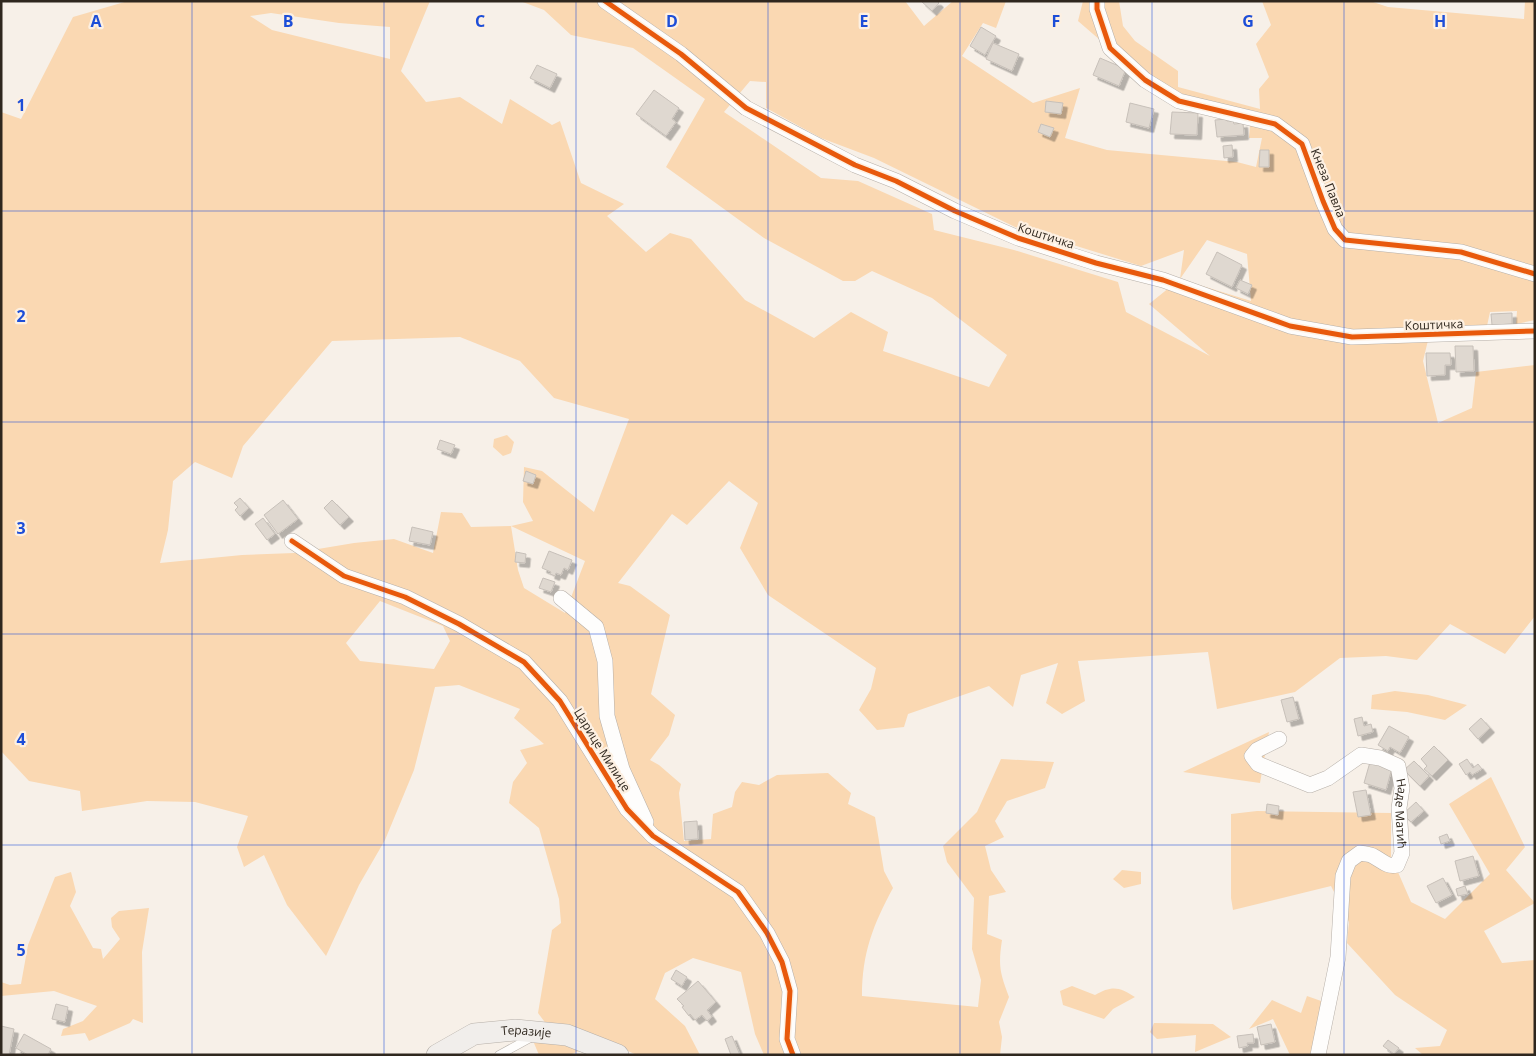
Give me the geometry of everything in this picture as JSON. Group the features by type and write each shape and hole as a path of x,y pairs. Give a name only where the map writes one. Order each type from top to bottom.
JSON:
{"street":[{"name":"Коштичка","path":"605,1 681,54 746,108 855,165 896,181 955,211 1018,238 1096,263 1163,280 1290,326 1352,337 1535,331"},
{"name":"Кнеза Павла","path":"1097,1 1096,9 1110,48 1145,80 1179,102 1275,124 1302,144 1335,229 1346,240 1461,252 1535,274"},
{"name":"Царице Милице","path":"292,541 344,576 413,601 459,624 524,662 560,701 627,809 653,836 738,892 767,933 782,962 790,991 787,1039 793,1055"},
{"name":"Царице Милице","path":"561,598 596,627 605,661 607,716 622,769 653,836"},
{"name":"Наде Матић","path":"1279,739 1257,750 1252,756 1258,764 1310,785 1328,778 1361,755 1380,758 1398,766 1402,788 1399,808 1402,853 1397,865 1384,864 1373,856 1360,853 1349,861 1343,876 1338,956 1318,1055"},
{"name":"Теразије","path":"437,1055 474,1034 515,1030 567,1034 618,1055"}],"lane":[{"path":"499,1055 540,1032"}],"shaded area":[{"path":"128,1 430,1 401,71 426,102 460,97 502,124 510,99 552,125 560,121 581,183 624,204 607,216 646,252 670,233 691,239 745,300 814,338 851,312 888,332 883,351 989,387 1007,355 932,298 872,271 855,281 843,281 764,238 666,167 705,99 633,48 571,35 544,10 520,1 905,1 924,26 953,1 1006,1 996,28 983,23 962,56 1033,103 1080,88 1065,138 1107,150 1237,162 1256,167 1262,138 1249,138 1250,125 1175,105 1078,21 1083,1 1119,1 1123,26 1135,41 1178,71 1178,87 1260,109 1259,89 1269,77 1256,44 1271,25 1262,1 1370,1 1388,7 1524,19 1525,1 1535,1 1535,320 1516,324 1517,311 1490,312 1487,326 1430,332 1423,361 1438,423 1472,408 1476,372 1535,365 1535,616 1505,654 1450,624 1417,660 1386,656 1340,658 1295,692 1217,709 1208,652 1078,661 1085,701 1062,714 1046,703 1058,663 1021,675 1013,707 989,686 908,714 904,727 877,730 859,710 871,689 876,668 768,595 740,548 758,503 729,481 687,525 672,514 618,583 630,586 670,615 651,694 675,715 669,735 650,760 659,765 681,784 679,793 684,841 711,839 713,814 732,807 735,792 742,782 759,785 777,775 828,773 851,793 848,804 875,817 884,871 893,888 874,927 870,940 864,966 862,996 978,1007 981,980 972,949 974,898 947,862 943,846 977,812 1001,759 1054,762 1045,788 1007,801 995,821 1004,837 985,846 991,870 1006,892 989,896 987,934 1002,940 1001,969 1009,997 999,1022 1002,1037 1000,1055 764,1055 755,1034 741,972 693,958 665,973 655,999 685,1026 700,1055 637,1055 596,1037 547,1025 538,1013 552,930 561,923 559,899 539,828 509,803 513,782 527,763 520,750 544,744 514,718 520,709 459,685 435,687 414,770 385,840 359,885 326,956 287,905 264,855 244,867 237,847 248,816 195,802 147,801 82,811 80,791 29,781 1,751 1,112 21,119 73,17","holes":["271,13 339,23 390,27 390,59 272,30 250,16","750,81 766,82 766,108 821,138 874,158 1015,227 1141,266 1184,250 1180,279 1149,304 1210,356 1126,312 1118,282 1014,250 934,230 932,214 858,181 821,178 724,112","1207,240 1247,254 1251,301 1180,279","460,337 520,361 554,398 629,419 594,512 542,471 524,467 523,502 533,521 511,526 471,527 462,513 441,512 433,553 394,539 354,543 294,553 242,555 160,563 168,530 173,481 195,462 232,478 243,446 332,341","511,526 585,561 565,613 524,588 518,570","380,601 443,626 450,641 434,669 360,661 346,643"]},
{"path":"507,435 514,442 511,453 503,456 493,447 494,439"},
{"path":"1395,691 1428,695 1467,705 1445,720 1407,712 1371,709 1372,695"},
{"path":"1269,732 1260,783 1183,772"},
{"path":"1491,777 1525,847 1506,870 1535,903 1484,931 1502,963 1535,960 1535,1055 1423,1055 1415,1048 1440,1046 1447,1030 1395,995 1347,943 1349,922 1331,886 1233,910 1231,898 1231,814 1257,811 1391,813 1391,856 1411,902 1445,919 1490,874 1449,804"},
{"path":"1122,870 1141,872 1141,884 1124,888 1113,879"},
{"path":"71,872 76,892 70,906 93,948 101,949 103,959 120,939 112,927 111,918 119,911 149,908 142,952 143,1023 133,1019 130,1023 89,1041 85,1033 61,1036 63,1029 83,1021 97,1006 54,991 1,996 1,982 10,985 21,984 28,945 55,877"},
{"path":"1072,986 1095,995 1106,990 1120,989 1135,997 1113,1009 1104,1019 1063,1005 1060,991"},
{"path":"1307,996 1324,1002 1314,1055 1290,1055 1273,1019 1249,1029 1272,1000 1301,1013"},
{"path":"1154,1023 1213,1024 1231,1037 1195,1052 1196,1035 1157,1039 1150,1032"},
{"path":"531,1036 590,1047 569,1055 539,1055"}],"building":[{"path":"921,1 937,1 939,3 932,11"},
{"path":"981,27 996,36 985,55 970,46"},
{"path":"993,43 1019,54 1012,71 986,59"},
{"path":"1100,58 1126,69 1119,86 1093,75"},
{"path":"537,65 557,74 550,88 530,78"},
{"path":"654,90 679,108 672,119 676,122 666,136 636,114"},
{"path":"1046,101 1063,103 1061,114 1045,112"},
{"path":"1130,103 1154,109 1149,128 1126,122"},
{"path":"1172,112 1198,113 1197,135 1170,134"},
{"path":"1226,119 1227,121 1233,121 1234,124 1243,123 1244,135 1217,137 1215,120"},
{"path":"1041,124 1054,128 1050,137 1038,132"},
{"path":"1232,145 1233,157 1224,158 1223,146"},
{"path":"1260,150 1269,150 1269,167 1259,167"},
{"path":"1217,252 1242,265 1232,287 1206,274"},
{"path":"1240,280 1252,285 1248,294 1236,288"},
{"path":"1512,313 1512,324 1492,325 1491,314"},
{"path":"1455,346 1473,346 1474,371 1456,372"},
{"path":"1426,353 1450,353 1451,365 1445,365 1445,375 1427,376"},
{"path":"440,440 455,445 451,454 437,449"},
{"path":"526,471 536,475 533,484 523,481"},
{"path":"240,498 249,508 240,516 235,510 238,507 234,503"},
{"path":"283,500 298,519 278,534 264,515"},
{"path":"332,500 349,517 340,525 324,508"},
{"path":"263,518 275,534 267,540 255,524"},
{"path":"412,527 433,532 430,545 409,541"},
{"path":"549,551 572,560 568,570 564,568 561,575 556,573 555,576 542,568"},
{"path":"516,552 526,554 525,563 515,562"},
{"path":"543,578 555,582 551,592 539,588"},
{"path":"1293,697 1299,719 1287,722 1281,700"},
{"path":"1362,717 1364,726 1371,724 1373,732 1358,736 1354,719"},
{"path":"1481,718 1490,728 1478,739 1469,729"},
{"path":"1389,726 1409,737 1400,753 1390,747 1388,751 1378,745"},
{"path":"1434,746 1448,760 1432,776 1424,769 1427,766 1421,759"},
{"path":"1467,759 1473,768 1478,764 1482,769 1472,775 1470,772 1466,775 1459,764"},
{"path":"1414,761 1429,776 1420,786 1404,770"},
{"path":"1370,762 1392,768 1386,790 1364,783"},
{"path":"1366,790 1371,815 1358,817 1353,792"},
{"path":"1416,802 1424,811 1411,822 1403,814"},
{"path":"1267,804 1279,806 1278,815 1266,813"},
{"path":"697,821 698,839 685,840 684,822"},
{"path":"1447,834 1450,841 1441,844 1439,837"},
{"path":"1473,856 1479,876 1460,881 1455,861"},
{"path":"1443,878 1452,895 1436,903 1427,886"},
{"path":"1465,886 1468,894 1458,896 1456,889"},
{"path":"676,970 687,977 682,986 671,979"},
{"path":"698,981 716,1002 707,1010 712,1017 707,1021 702,1015 695,1020 690,1014 689,1016 682,1007 684,1006 677,999"},
{"path":"56,1004 68,1007 65,1022 52,1019"},
{"path":"1271,1024 1275,1042 1261,1045 1257,1027"},
{"path":"1,1026 14,1029 9,1055 1,1055"},
{"path":"24,1034 51,1049 48,1055 28,1055 16,1048"},
{"path":"1253,1034 1254,1043 1247,1043 1248,1046 1239,1048 1237,1036"},
{"path":"732,1036 740,1055 731,1055 725,1039"},
{"path":"1388,1040 1399,1048 1394,1054 1383,1046"}],"cycle path":[{"path":"605,1 681,54 746,108 855,165 896,181 955,211 1018,238 1096,263 1163,280 1290,326 1352,337 1535,331"},
{"path":"1097,1 1097,9 1110,48 1145,80 1179,101 1275,124 1302,144 1335,229 1345,240 1461,252 1535,274"},
{"path":"292,541 344,576 405,597 459,624 524,662 560,701 627,809 653,836 738,892 767,933 782,962 790,991 787,1039 793,1055"}]}
